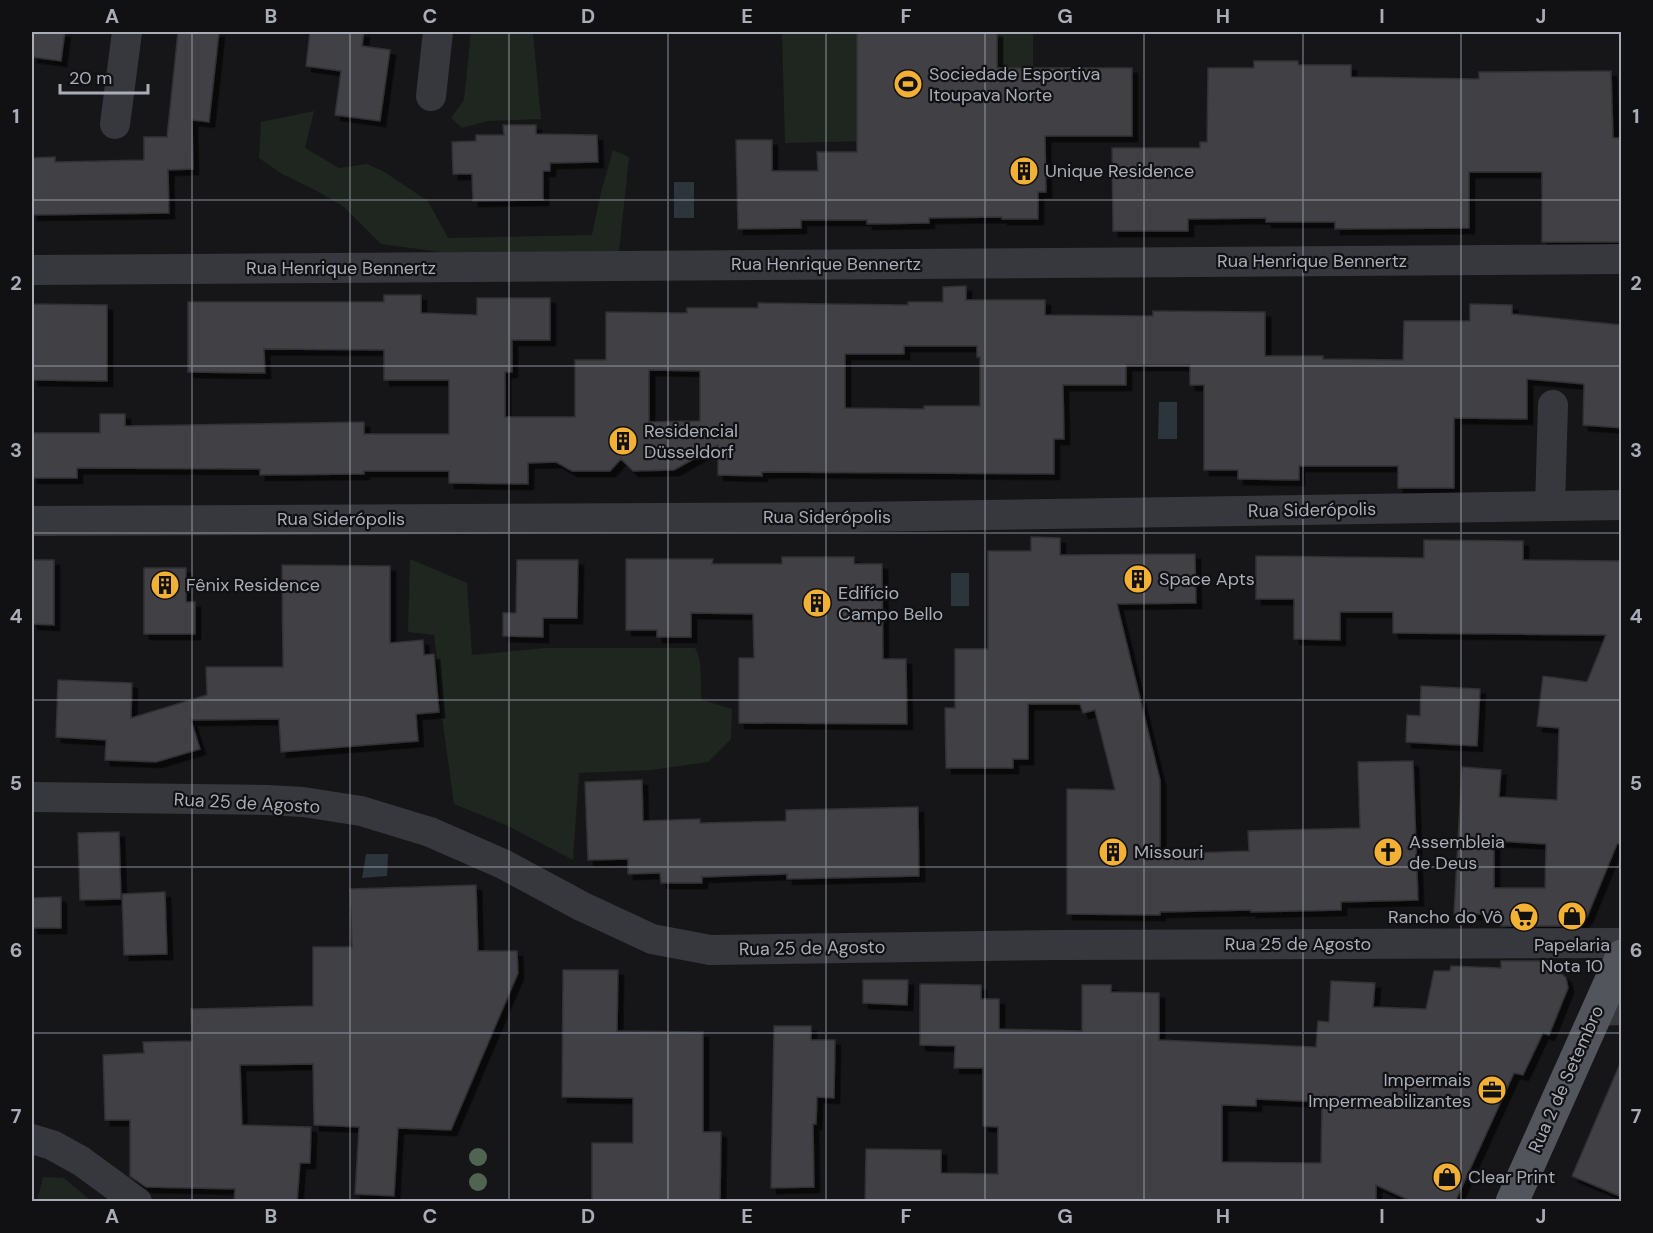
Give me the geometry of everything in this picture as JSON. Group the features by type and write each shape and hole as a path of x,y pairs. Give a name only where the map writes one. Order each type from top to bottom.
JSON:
{"main road":[{"name":"Rua 2 de Setembro","path":"1520,1199 1609,1011 1622,956"}],"street":[{"path":"116,124 127,32"},
{"path":"431,96 438,32"},
{"name":"Rua Henrique Bennertz","path":"32,270 1622,259"},
{"path":"1550,506 1553,405"},
{"name":"Rua Siderópolis","path":"32,521 854,518 1622,505"},
{"name":"Rua 25 de Agosto","path":"32,797 267,800 303,802 360,811 430,832 503,864 581,906 652,939 710,950 1059,945 1622,943"},
{"path":"32,1140 52,1144 81,1161 137,1202"}],"shaded area":[{"path":"471,32 533,32 541,119 488,121 462,128 451,118 464,100"},
{"name":"Sociedade Esportiva Itoupava Norte","path":"782,32 1033,32 1033,137 785,143"},
{"path":"314,111 305,148 339,168 367,164 383,171 428,201 448,238 592,235 613,150 629,157 619,252 505,254 441,252 381,244 344,207 282,174 259,158 261,122"},
{"path":"674,182 694,182 694,218 674,218"},
{"path":"1159,402 1177,402 1177,439 1158,439"},
{"path":"410,559 467,583 472,655 546,648 695,648 700,667 702,700 732,709 731,739 708,762 651,770 579,773 573,860 508,826 454,804 441,710 434,635 408,632"},
{"path":"951,573 969,573 969,606 951,606"},
{"path":"366,854 388,854 387,876 362,878"},
{"path":"43,1177 64,1178 91,1201 37,1201"}],"building":[{"path":"32,32 65,32 61,61 32,57"},
{"path":"178,32 219,32 209,122 192,120 193,169 168,170 169,213 32,215 32,158 55,157 55,162 144,160 144,137 167,137"},
{"path":"310,32 364,32 362,46 390,50 380,121 335,115 341,71 306,66"},
{"path":"857,32 997,32 997,68 1132,68 1132,136 1045,136 1046,192 1038,192 1038,219 929,218 929,223 867,224 867,220 801,220 801,228 738,229 736,140 772,140 772,171 818,171 817,152 857,152"},
{"path":"1254,61 1298,61 1298,65 1351,65 1351,77 1479,79 1479,72 1611,71 1613,138 1622,138 1622,242 1542,242 1542,172 1469,172 1469,228 1335,229 1335,222 1266,222 1266,218 1188,219 1188,231 1113,231 1112,148 1200,148 1200,142 1207,142 1208,68 1254,68"},
{"path":"503,125 536,125 536,134 597,135 598,162 550,163 550,171 543,171 543,200 473,201 472,174 453,174 452,142 476,141 476,135 504,135"},
{"path":"966,286 966,300 1045,300 1045,315 1153,316 1153,311 1265,312 1265,356 1403,360 1404,321 1470,321 1470,304 1512,305 1512,314 1622,325 1622,428 1583,425 1584,384 1527,379 1527,419 1454,418 1454,488 1398,488 1398,466 1299,466 1299,480 1238,479 1238,470 1204,470 1204,385 1190,385 1190,365 1126,365 1126,385 1063,385 1064,439 1054,439 1054,474 762,472 762,476 718,475 718,445 674,470 633,471 621,459 610,471 572,471 556,462 528,463 528,484 449,483 449,471 260,475 260,469 77,468 77,478 32,478 32,433 100,433 100,414 125,414 125,426 364,422 364,434 449,434 449,380 384,380 384,350 264,349 265,373 188,372 188,302 384,302 384,295 421,295 421,313 477,315 477,298 550,298 550,340 512,340 512,372 505,372 505,417 575,417 575,360 606,360 606,312 687,313 687,308 758,308 758,303 908,305 908,302 943,302 943,287","holes":["904,346 977,346 977,357 980,357 980,406 924,406 924,409 845,408 845,354 904,354","649,370 700,371 700,421 649,422"]},
{"path":"32,304 107,305 107,381 32,380"},
{"path":"1031,537 1060,538 1060,555 1195,554 1196,603 1117,604 1160,780 1160,854 1249,851 1248,831 1360,828 1358,762 1413,761 1418,900 1341,902 1341,910 1160,912 1160,915 1067,914 1067,789 1115,790 1095,710 1083,713 1080,704 1028,704 1028,759 1013,759 1013,768 946,768 945,708 955,708 955,649 988,649 988,551 1031,551"},
{"path":"1424,540 1523,541 1523,560 1622,561 1622,844 1617,844 1587,917 1578,926 1501,926 1501,914 1454,914 1462,767 1501,770 1499,797 1557,800 1559,728 1537,726 1543,676 1587,682 1606,635 1393,633 1393,612 1340,612 1340,640 1294,639 1294,599 1256,599 1256,556 1424,558","holes":["1494,841 1546,844 1545,888 1494,888"]},
{"path":"782,557 854,557 854,564 882,564 883,659 906,659 907,724 739,723 739,658 754,658 753,614 691,613 691,637 657,637 657,630 626,630 626,559 713,559 712,564 782,564"},
{"path":"32,560 54,560 54,625 32,624"},
{"path":"517,560 578,560 577,618 543,618 543,637 503,636 503,613 516,613"},
{"path":"282,565 390,566 390,643 423,640 424,655 434,654 439,712 416,714 418,741 281,752 279,719 191,720 200,749 156,762 105,760 106,740 56,737 58,680 132,683 131,718 207,695 206,667 283,667"},
{"name":"Fênix Residence","path":"144,568 186,568 186,602 195,602 195,634 144,634"},
{"path":"1421,686 1480,689 1477,746 1406,742 1407,715 1420,716"},
{"path":"642,780 643,821 700,819 700,823 786,821 786,810 918,807 919,876 787,879 787,874 702,877 702,883 661,883 660,873 628,874 628,859 588,860 585,782"},
{"path":"119,832 121,899 80,900 78,833"},
{"path":"476,885 478,951 517,951 518,973 451,1130 398,1128 394,1196 355,1194 359,1127 314,1125 313,1064 240,1065 242,1125 311,1127 310,1163 300,1163 297,1202 234,1202 235,1189 146,1187 130,1176 130,1120 105,1120 103,1055 144,1053 143,1042 192,1041 191,1009 313,1006 313,947 352,947 350,889"},
{"path":"165,892 167,954 124,955 122,894"},
{"path":"61,897 61,928 32,928 32,898"},
{"path":"1501,961 1548,961 1566,978 1568,988 1549,1035 1543,1033 1523,1075 1514,1073 1455,1202 1413,1202 1376,1185 1376,1202 865,1202 866,1149 941,1150 941,1173 998,1174 998,1127 983,1126 983,1068 954,1068 955,1046 920,1045 920,984 981,985 981,999 999,999 999,1029 1082,1031 1082,985 1111,985 1111,992 1159,993 1159,1040 1316,1047 1318,1021 1329,1022 1331,981 1375,983 1373,1007 1426,1009 1434,971 1450,971 1451,966 1501,968","holes":["1256,1099 1322,1102 1321,1163 1222,1162 1222,1105 1256,1106"]},
{"path":"563,970 618,970 617,1031 703,1032 703,1132 721,1132 720,1202 592,1202 592,1143 633,1143 633,1098 562,1097"},
{"path":"863,980 908,980 907,1005 863,1003"},
{"path":"774,1026 811,1026 811,1040 835,1040 834,1098 817,1097 816,1124 813,1124 814,1187 771,1188"},
{"path":"1622,1059 1622,1197 1572,1176"}],"place":[{"name":"Sociedade Esportiva Itoupava Norte","path":"908,84"},
{"name":"Unique Residence","path":"1024,171"},
{"name":"Residencial Düsseldorf","path":"623,441"},
{"name":"Space Apts","path":"1138,579"},
{"name":"Fênix Residence","path":"165,585"},
{"name":"Edifício Campo Bello","path":"817,603"},
{"name":"Missouri","path":"1113,852"},
{"name":"Assembleia de Deus","path":"1388,852"},
{"name":"Papelaria Nota 10","path":"1572,916"},
{"name":"Rancho do Vô","path":"1524,917"},
{"name":"Impermais Impermeabilizantes","path":"1492,1090"},
{"name":"Clear Print","path":"1447,1177"}]}
